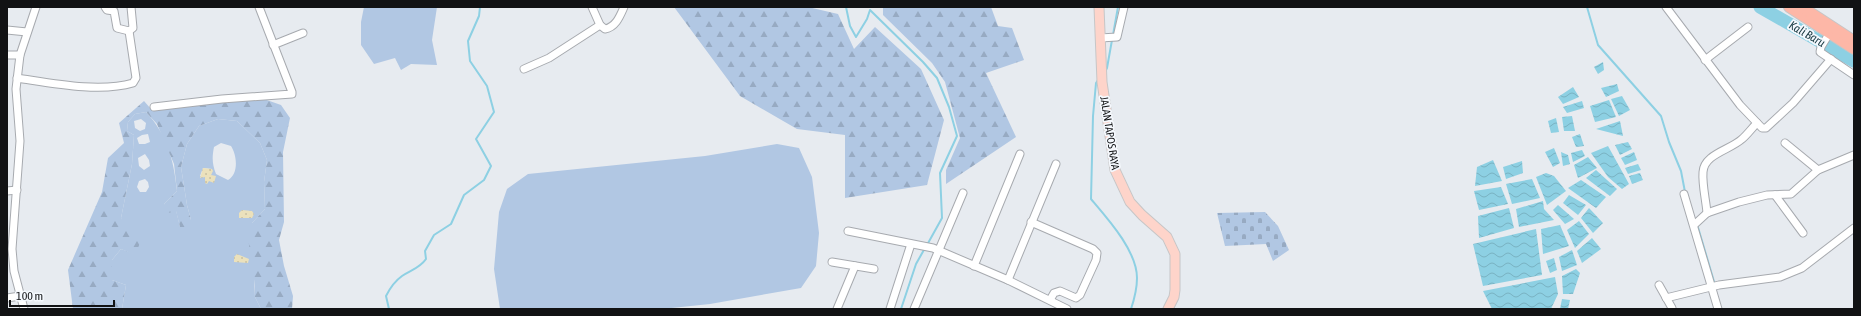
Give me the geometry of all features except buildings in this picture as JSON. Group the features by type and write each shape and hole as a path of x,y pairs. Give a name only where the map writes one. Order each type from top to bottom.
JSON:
{"highway":[{"path":"1789,7 1828,36 1854,49"},
{"path":"1802,7 1854,41"}],"main road":[{"name":"JALAN TAPOS RAYA","path":"1099,7 1108,38 1102,77 1114,170 1130,202 1167,237 1175,254 1175,290 1174,297 1168,309"}],"street":[{"path":"24,309 14,271 12,249 20,141 17,78 20,55 36,7"},
{"path":"105,7 107,10 114,11 117,28 129,31 134,28 131,7"},
{"path":"592,7 600,25 605,29 609,28 617,21 624,7"},
{"path":"1108,38 1118,35 1124,7"},
{"path":"1666,7 1740,105 1762,128 1766,128 1793,103 1831,59"},
{"path":"154,107 222,99 292,94 273,45 262,8"},
{"path":"524,69 549,58 600,25"},
{"path":"1706,60 1748,27"},
{"path":"7,30 27,32"},
{"path":"17,78 90,86 116,86 133,83 136,78 131,55 129,31"},
{"path":"273,45 303,33"},
{"path":"1828,36 1821,47 1820,52 1854,75"},
{"path":"7,55 20,55"},
{"path":"1705,215 1703,172 1705,165 1712,157 1729,149 1742,139 1757,123"},
{"path":"1785,143 1818,170"},
{"path":"974,266 1020,154"},
{"path":"1783,206 1791,194 1818,170 1854,155"},
{"path":"1008,280 1056,164"},
{"path":"7,191 17,190"},
{"path":"914,309 936,250 963,193"},
{"path":"1684,194 1715,286 1718,309"},
{"path":"1695,224 1705,215 1750,199 1791,194"},
{"path":"1775,195 1803,233"},
{"path":"1031,222 1093,249 1097,253 1096,260 1080,295 1076,298 1060,291 1054,293 1050,300"},
{"path":"1666,298 1715,286 1780,277 1802,268 1854,228"},
{"path":"848,231 919,245 936,250 1008,280 1066,309"},
{"path":"890,309 911,244"},
{"path":"832,262 874,269"},
{"path":"837,309 855,266"},
{"path":"1659,285 1672,308"},
{"path":"7,298 20,296"}],"green space":[{"path":"364,7 437,7 432,40 437,65 411,64 401,70 395,58 374,64 361,45 361,22"},
{"path":"674,7 808,7 838,14 854,49 875,27 921,69 944,120 927,185 845,198 845,135 797,129 740,96"},
{"path":"883,7 991,7 998,26 1012,28 1024,60 986,73 1016,137 946,184 946,170 960,138 945,82 932,63 883,15"},
{"path":"261,98 281,105 290,118 283,152 284,222 279,240 284,266 293,296 292,309 261,309 255,297 255,286 248,238 252,223 265,209 264,182 267,160 260,143 237,121 218,119 199,126 187,144 181,167 191,220 191,230 186,232 180,227 176,211 168,213 164,204 177,191 174,164 157,124 146,112 135,114 128,122 127,131 134,135 132,164 121,218 140,243 135,255 121,249 112,260 112,280 126,285 122,309 73,309 68,270 102,192 108,158 124,143 119,123 144,101 151,109"},
{"path":"146,112 159,129 168,148 174,169 177,191 164,204 176,210 180,227 191,220 181,167 187,144 199,126 218,119 237,121 260,143 267,160 264,182 265,209 252,223 255,297 261,309 122,309 126,285 112,280 112,260 121,249 135,254 121,218 132,164 134,135 127,131 128,122 135,114","holes":["141,119 146,123 145,129 140,131 135,128 134,121","148,134 150,142 139,144 137,138","221,143 231,146 236,159 232,177 228,180 216,174 213,164 214,147","145,154 149,160 150,166 144,170 139,166 138,158","203,168 212,169 210,181 205,177 200,176","145,179 148,182 149,187 146,192 140,192 137,187 139,181"]},
{"path":"777,144 799,148 812,177 819,233 816,266 801,288 710,304 662,309 500,309 494,269 499,212 507,189 528,174 705,156"},
{"path":"1265,212 1278,226 1289,250 1273,261 1266,244 1225,246 1217,213"}],"sand":[{"path":"203,168 212,169 213,171 211,175 216,176 214,183 209,181 207,184 205,183 205,177 200,178"},
{"path":"242,210 252,211 254,214 252,218 239,218 239,213"},
{"path":"237,254 249,259 248,263 234,262 234,257"}],"water":[{"path":"1603,62 1604,70 1598,74 1594,67"},
{"path":"1617,84 1619,91 1606,97 1601,88"},
{"path":"1573,87 1579,97 1563,104 1558,97"},
{"path":"1622,96 1630,110 1619,116 1611,99"},
{"path":"1609,100 1616,117 1595,122 1590,106"},
{"path":"1582,101 1584,108 1567,113 1563,107"},
{"path":"1572,116 1575,131 1564,131 1562,117"},
{"path":"1556,118 1559,132 1551,133 1548,121"},
{"path":"1620,121 1623,136 1596,129"},
{"path":"1580,134 1584,146 1576,147 1572,137"},
{"path":"1628,142 1632,149 1620,155 1615,145"},
{"path":"1608,146 1629,184 1622,189 1608,177 1591,153"},
{"path":"1554,148 1560,163 1553,167 1545,152"},
{"path":"1582,150 1585,156 1573,162 1571,153"},
{"path":"1561,152 1568,155 1570,164 1563,166"},
{"path":"1634,152 1637,160 1625,165 1621,158"},
{"path":"1588,157 1597,168 1578,178 1574,165"},
{"path":"1493,160 1502,181 1475,186 1477,167"},
{"path":"1522,161 1523,173 1506,179 1503,167"},
{"path":"1638,164 1641,170 1628,174 1625,168"},
{"path":"1596,170 1617,189 1610,196 1586,178"},
{"path":"1546,173 1554,176 1566,191 1547,205 1536,177"},
{"path":"1640,173 1643,180 1632,184 1629,176"},
{"path":"1532,179 1540,198 1512,204 1506,184"},
{"path":"1581,180 1606,197 1596,208 1568,188"},
{"path":"1501,187 1508,204 1479,210 1474,191"},
{"path":"1569,195 1586,205 1578,215 1563,203"},
{"path":"1543,201 1544,209 1554,220 1519,227 1516,209"},
{"path":"1558,205 1574,219 1565,224 1553,210"},
{"path":"1509,208 1514,228 1479,238 1478,216"},
{"path":"1589,208 1603,223 1593,233 1581,218"},
{"path":"1579,221 1589,234 1575,248 1567,230"},
{"path":"1560,225 1569,246 1543,254 1541,229"},
{"path":"1536,229 1542,275 1483,286 1473,244"},
{"path":"1592,238 1601,249 1582,263 1577,251"},
{"path":"1572,250 1577,265 1562,271 1559,257"},
{"path":"1554,258 1557,270 1550,273 1546,261"},
{"path":"1576,269 1580,273 1573,294 1563,294 1562,276"},
{"path":"1555,277 1558,294 1551,309 1492,309 1483,291"},
{"path":"1562,299 1570,300 1568,309 1560,309"}],"waterway":[{"path":"389,309 386,296 391,287 399,278 424,262 426,259 425,251 434,235 451,224 464,195 484,180 491,166 476,139 494,112 487,86 470,61 468,41 479,16 480,7"},
{"path":"846,7 850,26 856,37 867,19 870,10 923,62 937,78 949,107 957,136 940,173 942,218 927,245"},
{"path":"1113,35 1118,7"},
{"path":"1587,7 1598,45 1661,116 1669,142 1681,171 1685,192"},
{"name":"Kali Baru","path":"1760,7 1854,61"},
{"path":"1105,72 1112,40"},
{"path":"1098,80 1096,83 1093,116 1091,199 1120,236 1132,257 1136,268 1137,278 1131,309"},
{"path":"1697,224 1715,285"},
{"path":"901,309 916,264 925,248"}]}
